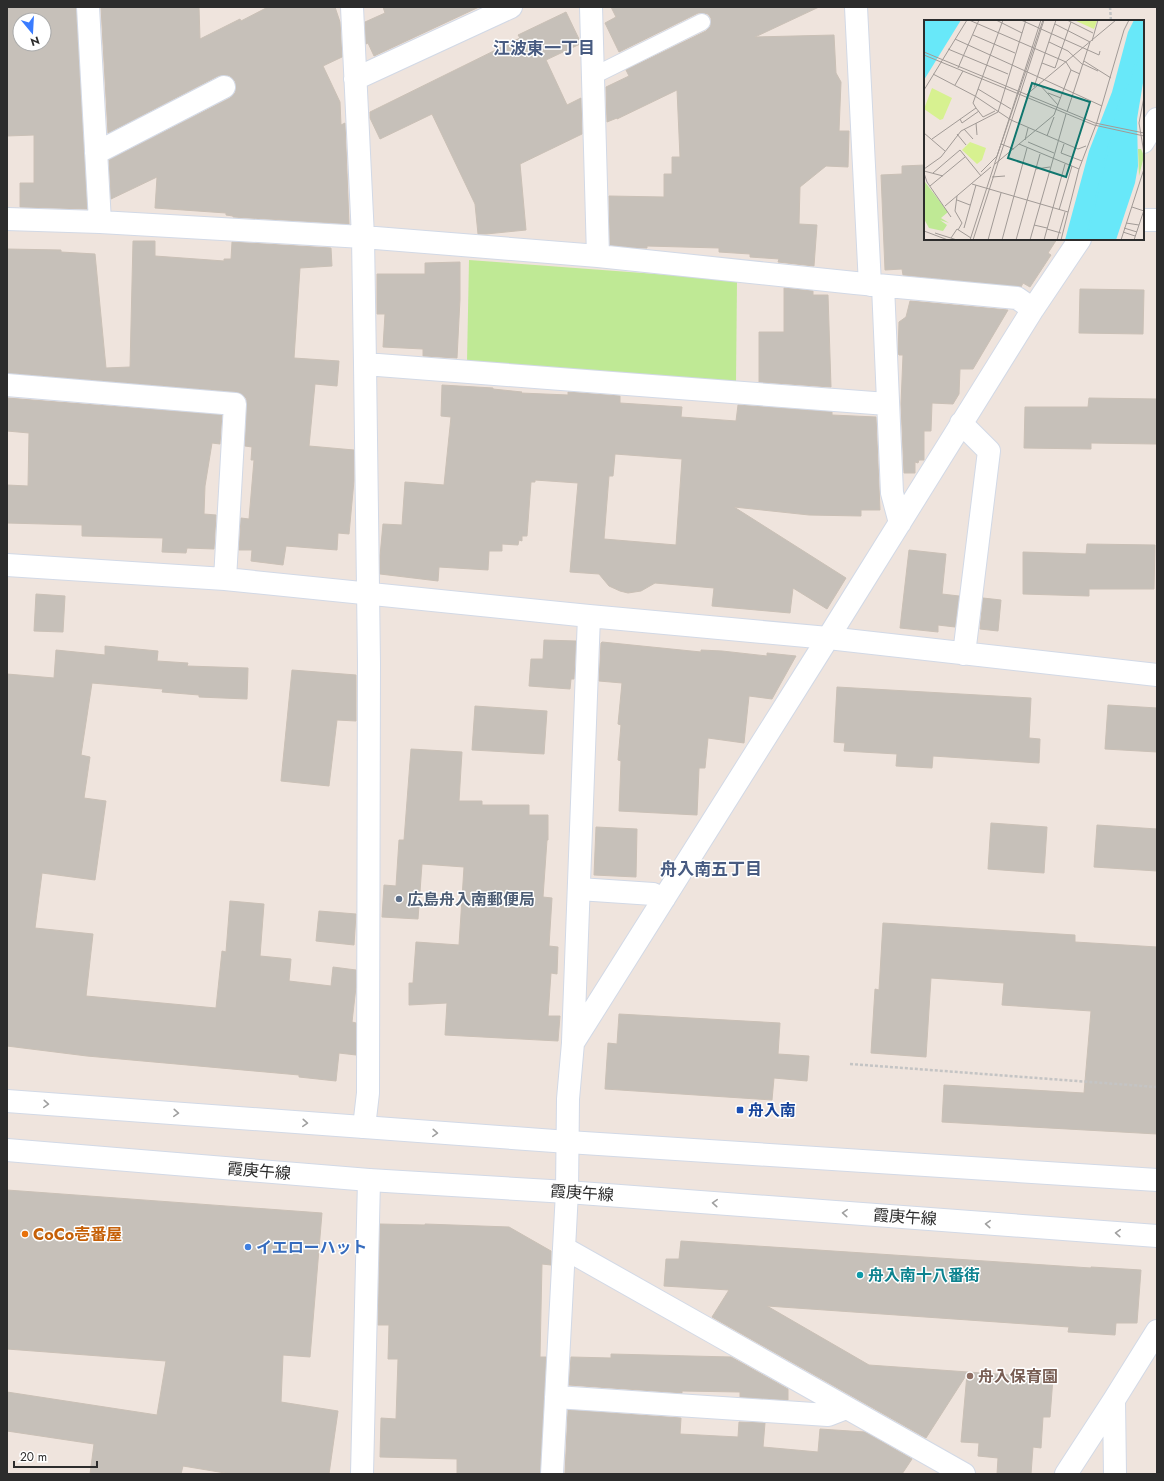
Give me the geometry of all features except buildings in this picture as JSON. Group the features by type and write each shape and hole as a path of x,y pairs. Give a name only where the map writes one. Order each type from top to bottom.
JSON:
{"street":[{"path":"88,7 100,222"},
{"path":"352,7 363,237 368,594 368,1093 364,1127"},
{"path":"356,79 511,7"},
{"path":"591,7 598,256"},
{"path":"856,7 876,285 887,404 892,492 900,523"},
{"path":"96,153 224,87"},
{"path":"1144,140 1157,119"},
{"path":"7,219 100,222 363,237 598,256 1017,298 1033,309"},
{"path":"1144,220 1157,220"},
{"path":"573,1043 900,523 961,423 1033,309 1079,240"},
{"path":"365,364 887,404"},
{"path":"7,385 235,404 225,579"},
{"path":"961,423 989,451 964,654"},
{"path":"7,565 225,579 589,616 828,638 1157,675"},
{"path":"552,1474 567,1192 568,1099 573,1043 589,616"},
{"path":"579,889 652,894 664,899"},
{"path":"7,1101 568,1142 1157,1180"},
{"name":"霞庚午線","path":"7,1150 369,1180 567,1192 1157,1236"},
{"path":"362,1474 369,1180"},
{"path":"564,1248 964,1474"},
{"path":"1066,1474 1157,1331"},
{"path":"556,1397 828,1415 846,1408"},
{"path":"1114,1400 1115,1474"}],"lane":[{"path":"593,76 702,22"}],"path":[{"path":"1110,7 1110,20"},
{"path":"850,1064 1157,1087"}],"green space":[{"path":"469,260 737,280 736,383 467,362"}],"place":[{"name":"広島舟入南郵便局","path":"399,899"},
{"name":"舟入南","path":"740,1110"},
{"name":"CoCo壱番屋","path":"25,1234"},
{"name":"イエローハット","path":"248,1247"},
{"name":"舟入南十八番街","path":"860,1275"},
{"name":"舟入保育園","path":"970,1376"}],"district":[{"name":"江波東一丁目","path":"544,48"},
{"name":"舟入南五丁目","path":"711,869"}]}
